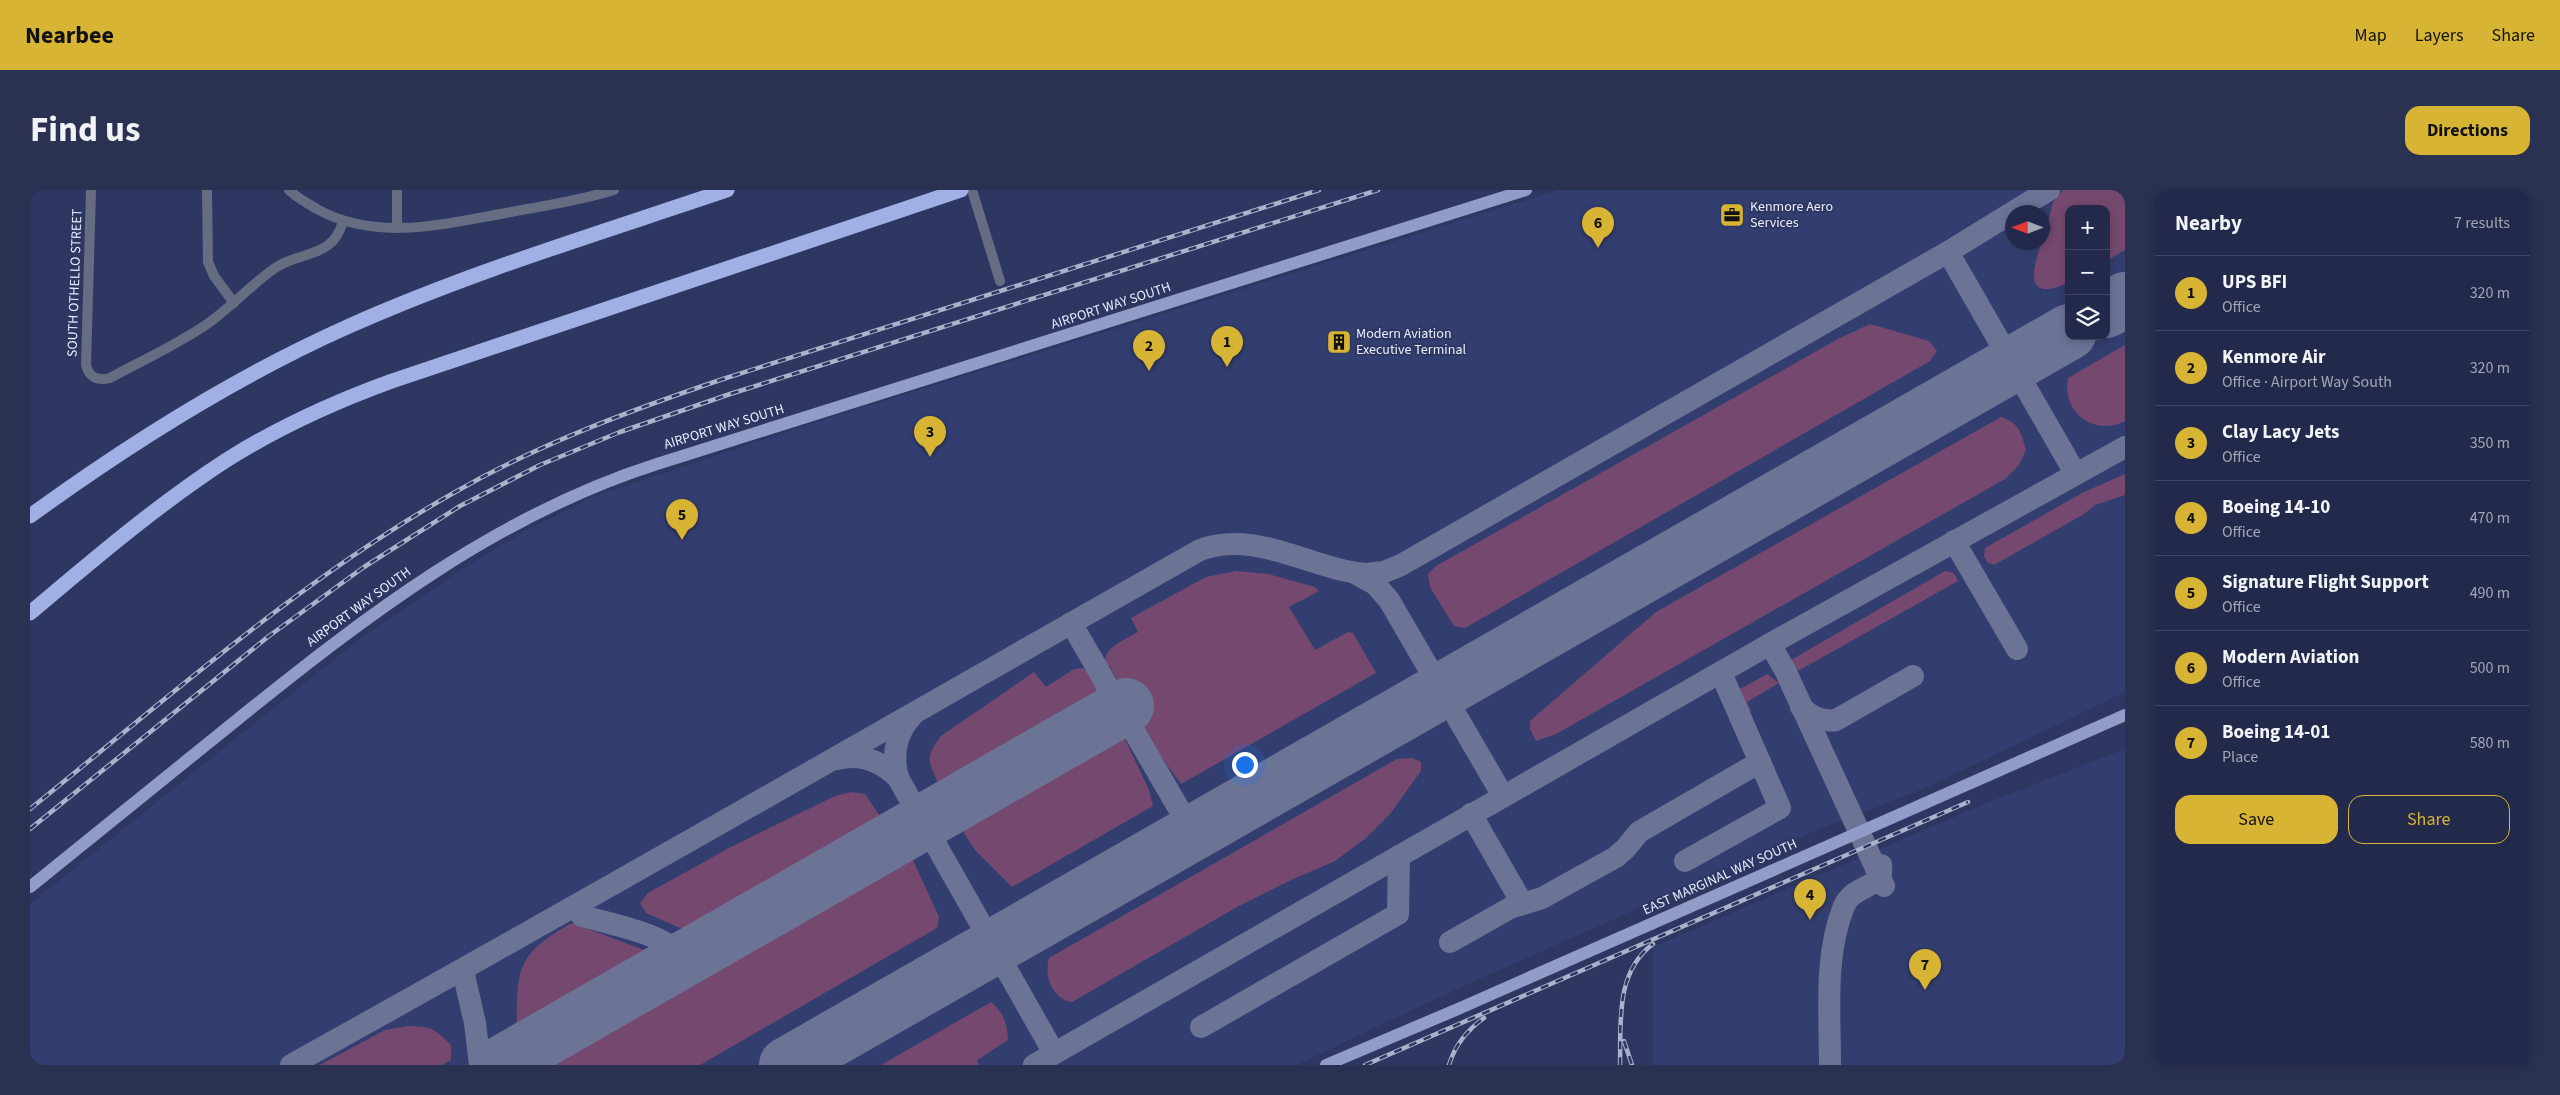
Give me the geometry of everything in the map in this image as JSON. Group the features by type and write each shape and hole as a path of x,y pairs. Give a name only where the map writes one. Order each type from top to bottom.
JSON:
{"highway":[{"path":"30,516 149,435 240,381 346,328 468,277 727,190"},
{"path":"30,613 128,532 189,486 266,437 321,409 392,381 961,190"}],"main road":[{"name":"AIRPORT WAY SOUTH","path":"30,887 360,622 478,545 588,488 666,461 1526,190"},
{"name":"EAST MARGINAL WAY SOUTH","path":"1326,1065 1458,1010 2125,715"}],"street":[{"name":"SOUTH OTHELLO STREET","path":"91,190 86,365 91,376 100,380 110,378 179,341 234,303"},
{"path":"207,190 208,262 214,276 234,303 276,267 331,244 341,231 344,221"},
{"path":"288,190 298,199 322,212 344,221 376,228 423,228 571,201 614,190"},
{"path":"397,190 397,228"},
{"path":"972,190 1000,280"}],"shaded area":[{"path":"1559,190 2125,190 2125,692 1928,787 1792,840 1459,988 1296,1065 30,1065 30,904 356,642 465,567 529,529 593,497 810,424"},
{"path":"2063,190 2125,190 2125,250 2110,259 2110,205 2065,205 2065,284 2051,289 2044,289 2036,283 2034,269 2039,250 2050,250 2050,214 2053,202"},
{"path":"1870,324 1929,341 1937,351 1930,361 1465,628 1454,626 1430,587 1428,574 1436,566 1838,339"},
{"path":"2125,345 2125,421 2102,426 2091,423 2075,411 2067,390 2068,378"},
{"path":"2001,417 2016,425 2023,438 2026,450 2019,465 2005,479 1556,734 1536,741 1530,729 1530,721 1656,612"},
{"path":"2125,474 2125,495 2095,505 2084,514 1994,565 1987,562 1984,556 1985,548 2084,492"},
{"path":"1236,571 1268,574 1315,587 1319,591 1289,607 1315,650 1348,632 1353,633 1376,673 1181,784 1139,727 1145,724 1119,679 1117,679 1109,665 1105,667 1105,660 1107,654 1115,645 1138,632 1131,618 1206,577"},
{"path":"1945,571 1954,573 1958,581 1798,671 1791,660"},
{"path":"1083,668 1089,673 1100,694 1093,702 940,788 931,767 930,756 941,736 1034,672 1046,687 1074,669"},
{"path":"1767,674 1779,683 1747,702 1751,711 1747,713 1740,696 1740,689"},
{"path":"1124,737 1149,790 1153,806 1012,887 975,850 960,827 1113,740"},
{"path":"2125,749 2125,1065 1653,1065 1653,947 1989,802"},
{"path":"1412,758 1421,762 1421,771 1390,814 1366,838 1335,861 1237,907 1072,1002 1059,996 1051,986 1048,972 1049,958 1397,759"},
{"path":"851,792 865,794 882,819 687,931 646,913 640,903 648,893 729,848 835,796"},
{"path":"911,856 939,917 937,928 700,1065 546,1065"},
{"path":"572,923 649,952 517,1026 518,990 524,964 540,944"},
{"path":"991,1002 1004,1019 1008,1040 977,1060 979,1065 881,1065"},
{"path":"409,1026 428,1028 441,1035 451,1045 451,1060 442,1065 320,1065 385,1030"}],"taxiway":[{"path":"291,1065 633,873 1200,550 1221,545 1242,544 1283,552 1345,571 1366,574 1384,572 1401,565 1948,252 2049,190"},
{"path":"1948,252 2075,473"},
{"path":"1034,1065 1770,644 2125,447"},
{"path":"1954,541 2017,649"},
{"path":"1355,573 1375,584 1389,600 1503,796"},
{"path":"1071,623 1193,833"},
{"path":"1770,644 1785,670 1884,886"},
{"path":"1685,861 1780,808 1721,673"},
{"path":"1801,707 1817,718 1836,720 1913,676"},
{"path":"1093,725 1101,716 1108,701 1106,684"},
{"path":"898,778 895,761 896,745 902,730 912,716"},
{"path":"837,759 854,757 870,760 885,767 898,778 1054,1053"},
{"path":"1450,942 1510,908 1542,898 1616,857 1639,832 1760,762"},
{"path":"1471,814 1522,903"},
{"path":"1201,1027 1398,914 1399,856"},
{"path":"1830,1065 1829,1005 1833,944 1844,906 1848,899 1878,878 1881,873 1881,865"},
{"path":"576,906 582,916 622,926 651,936 665,942 684,958"},
{"path":"463,971 475,1023 480,1065"}],"runway":[{"path":"2110,308 2125,300"},
{"path":"787,1065 2065,334"},
{"path":"499,1065 1126,706"}],"railway":[{"path":"30,809 237,641 344,562 400,525 457,491 521,458 621,415 723,379 1319,190"},
{"path":"30,829 269,636 364,567 460,506 540,465 620,432 730,394 1378,190"},
{"path":"1365,1065 1968,802"},
{"path":"1620,1065 1621,1016 1626,984 1632,969 1653,944"},
{"path":"1449,1065 1462,1038 1484,1018"},
{"path":"1624,1041 1632,1065"}],"place":[{"name":"Kenmore Aero Services","path":"1732,215"},
{"name":"Modern Aviation","path":"1598,248"},
{"name":"Modern Aviation Executive Terminal","path":"1339,342"},
{"name":"UPS BFI","path":"1227,367"},
{"name":"Kenmore Air","path":"1149,371"},
{"name":"Clay Lacy Jets","path":"930,457"},
{"name":"Signature Flight Support","path":"682,540"},
{"name":"Boeing 14-10","path":"1810,920"},
{"name":"Boeing 14-01","path":"1925,990"}]}
